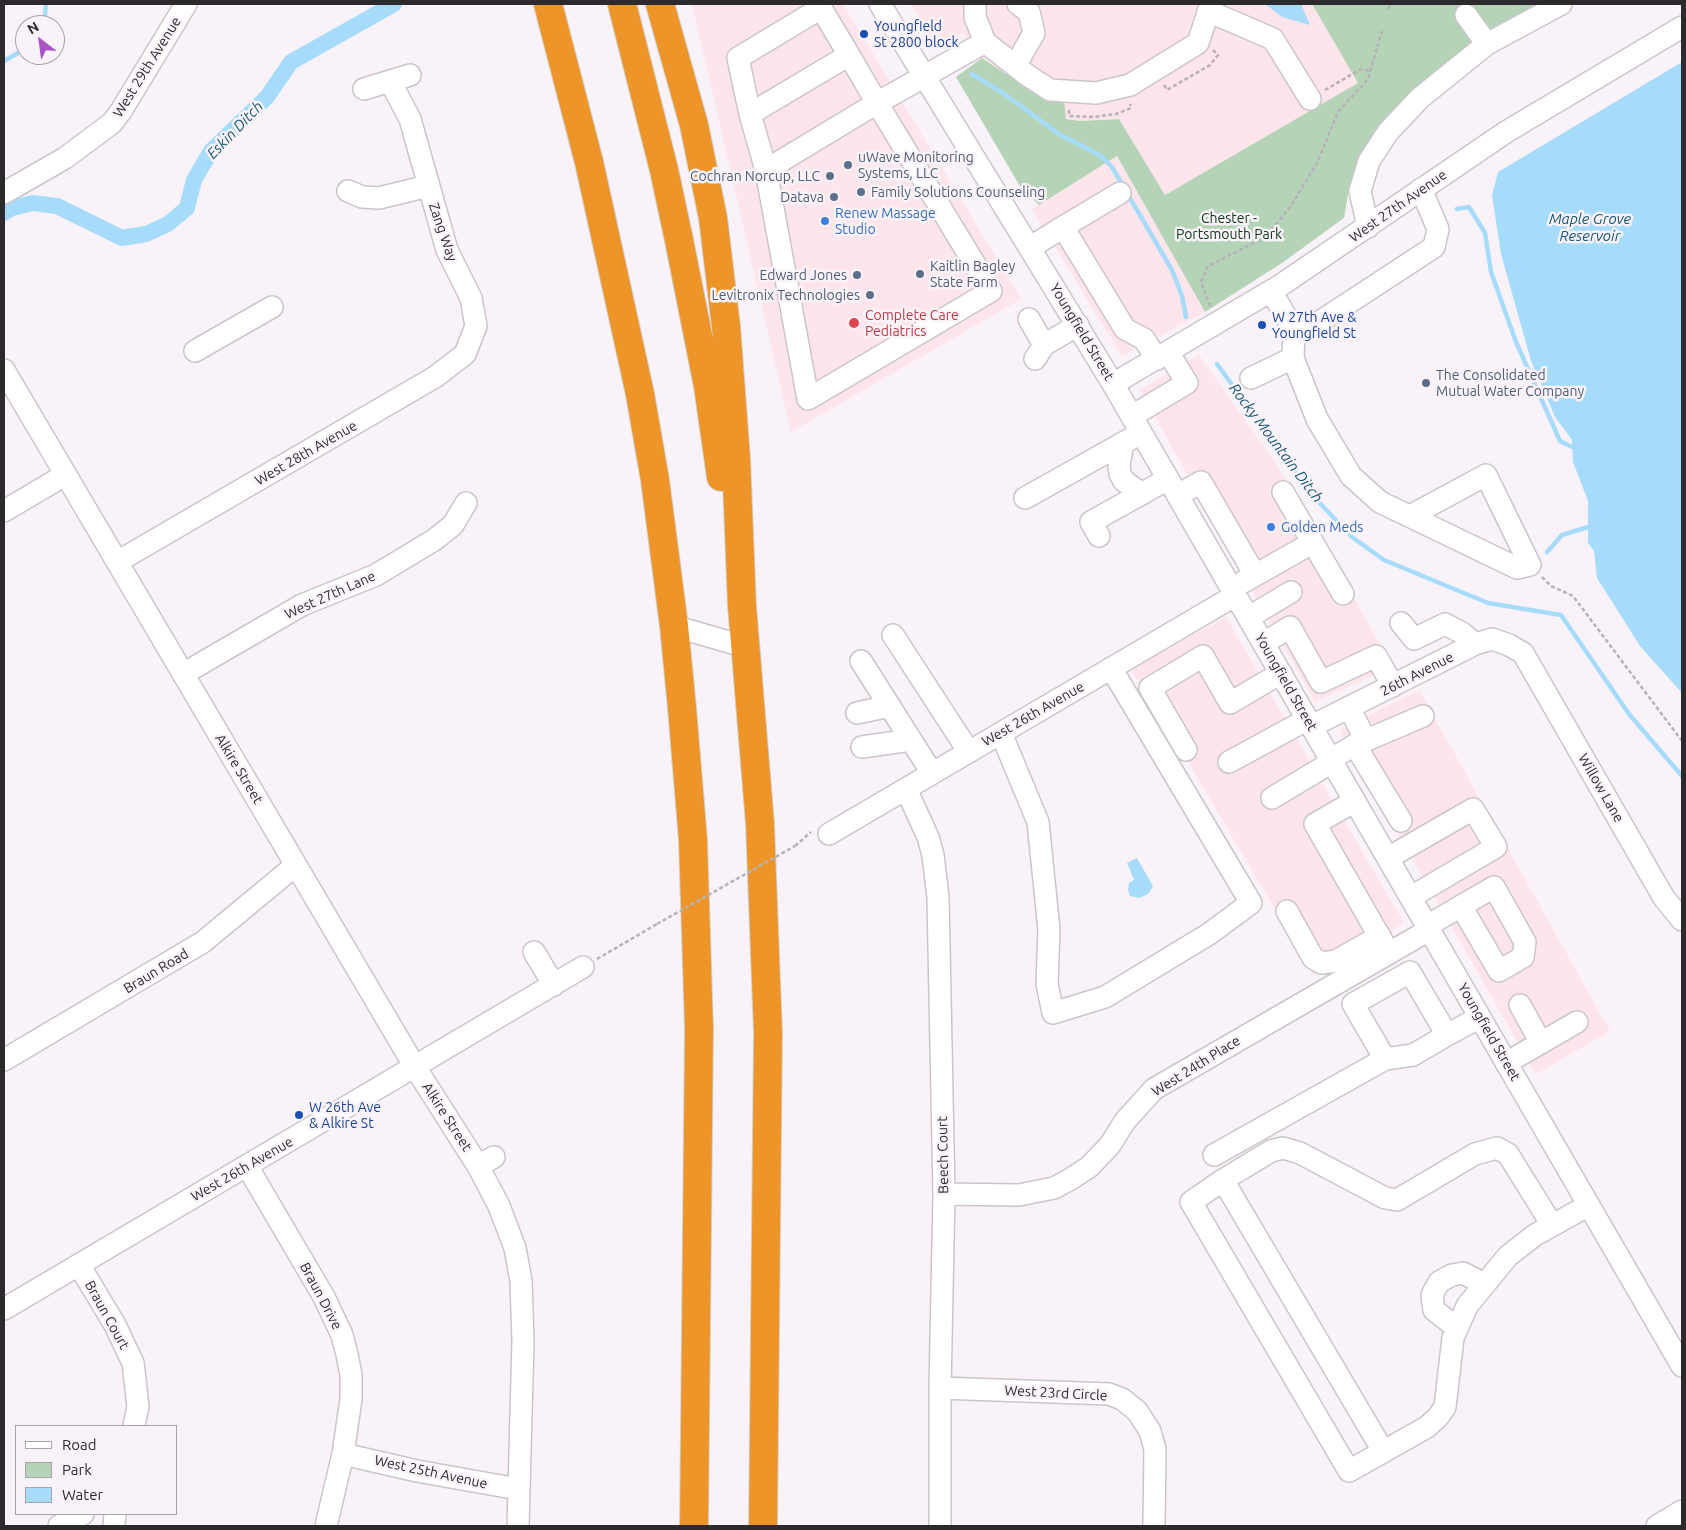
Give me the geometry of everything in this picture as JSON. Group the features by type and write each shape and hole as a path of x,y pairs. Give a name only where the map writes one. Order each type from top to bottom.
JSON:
{"highway":[{"path":"530,4 552,83 589,162"},
{"path":"548,4 589,162 640,394 674,626 693,840 700,1029 694,1526"},
{"path":"622,4 664,170 679,240 708,386 742,606"},
{"path":"660,4 694,125 718,249 735,449 742,606 760,824 768,1034 763,1526"}],"street":[{"name":"West 29th Avenue","path":"4,193 65,158 112,123 122,111 186,4"},
{"name":"Youngfield Street","path":"880,4 1113,384 1132,431 1173,487 1682,1366"},
{"path":"975,4 976,17 985,42 1050,90 1096,93 1130,84 1198,43 1210,7 1273,38 1310,99"},
{"path":"1015,66 1034,33 1029,12 1018,4"},
{"path":"1368,227 1360,191 1369,161 1388,132 1420,98 1488,44 1561,4"},
{"path":"821,8 877,103 991,291 808,399 766,170 750,114 738,58 821,8"},
{"path":"1466,15 1488,44"},
{"name":"West 27th Avenue","path":"1113,384 1271,291 1523,121 1682,27"},
{"path":"766,170 877,103 985,42"},
{"path":"750,114 849,55"},
{"path":"364,89 400,78 428,186"},
{"name":"Zang Way","path":"348,191 362,197 379,198 428,186 446,250 471,298 476,326"},
{"path":"1294,330 1306,329 1322,322 1434,247 1438,229 1421,189"},
{"path":"1030,247 1120,193"},
{"path":"1025,498 1132,431 1187,382 1144,339 1125,329 1063,227"},
{"path":"1271,291 1294,330 1293,358 1317,419 1351,476 1380,502 1517,568 1530,565 1486,475 1410,516"},
{"path":"195,351 272,307"},
{"path":"1029,319 1039,352 1078,325"},
{"name":"West 28th Avenue","path":"117,562 435,377 465,354 476,326"},
{"path":"1251,378 1293,358"},
{"name":"Alkire Street","path":"4,370 415,1067 486,1162 510,1230 520,1272 523,1341 518,1526"},
{"path":"1132,431 1119,465 1120,474 1124,481 1142,494"},
{"path":"4,511 66,475"},
{"path":"1099,536 1091,522 1142,494 1201,482 1255,576"},
{"path":"1283,492 1343,594"},
{"name":"West 27th Lane","path":"183,674 302,605 376,575 434,540 453,525 466,503"},
{"name":"West 26th Avenue","path":"822,831 906,789 969,752 1111,668 1234,592 1255,576 1312,543"},
{"path":"1249,617 1291,592"},
{"path":"1401,623 1414,639 1445,624 1462,633 1475,644"},
{"path":"674,626 746,647"},
{"path":"1264,643 1290,628 1321,682 1376,656 1393,686"},
{"path":"893,635 969,752"},
{"name":"26th Avenue","path":"1229,762 1393,686 1475,644 1492,638 1509,644 1522,653"},
{"name":"Willow Lane","path":"1522,653 1664,898 1682,920"},
{"path":"1186,750 1150,688 1203,656 1230,703 1282,673"},
{"path":"861,661 932,773"},
{"path":"1001,733 1038,822 1048,930 1047,984 1053,1014 1105,997 1209,934 1251,902 1111,668"},
{"path":"857,713 890,706"},
{"path":"1349,707 1360,743 1398,816 1370,826"},
{"path":"1272,798 1360,743 1423,716"},
{"path":"862,747 911,740"},
{"name":"Beech Court","path":"906,789 928,837 936,874 944,1194 940,1388 940,1526"},
{"path":"1355,801 1315,824 1388,946 1410,972 1447,1035"},
{"path":"1388,858 1473,809 1496,848 1411,897"},
{"name":"Braun Road","path":"4,1060 203,942 296,866"},
{"name":"West 24th Place","path":"944,1194 1019,1195 1054,1188 1062,1184 1089,1166 1110,1145 1125,1121 1154,1089 1347,977 1388,946 1428,928 1461,906"},
{"path":"1287,911 1313,958 1322,963 1336,961 1388,946"},
{"path":"534,952 554,985"},
{"name":"West 26th Avenue","path":"4,1309 583,967"},
{"path":"1385,1059 1353,1004 1410,972"},
{"path":"1347,977 1359,1000"},
{"path":"1520,1005 1541,1043"},
{"path":"1214,1156 1385,1059 1413,1055 1480,1017"},
{"path":"1506,1063 1577,1022"},
{"path":"1552,1225 1508,1154 1497,1148 1475,1154 1397,1200 1385,1198 1300,1153 1284,1148 1271,1151 1190,1202 1348,1471 1427,1427 1445,1408 1453,1338 1467,1306 1508,1256 1552,1225 1589,1206"},
{"name":"Braun Drive","path":"247,1166 324,1297 342,1335 350,1375 351,1399 343,1454 326,1526"},
{"path":"1223,1180 1383,1451"},
{"name":"Braun Court","path":"79,1265 118,1331 133,1363 137,1384 138,1406 134,1425"},
{"path":"1457,1328 1434,1310 1432,1295 1439,1282 1452,1275 1464,1273 1484,1284"},
{"name":"West 23rd Circle","path":"940,1388 1109,1394 1122,1399 1137,1411 1150,1430 1155,1450 1154,1526"},
{"name":"West 25th Avenue","path":"343,1454 445,1476 518,1489"},
{"path":"1657,1526 1682,1511"},
{"path":"59,1526 80,1515"}],"path":[{"path":"1388,9 1390,4"},
{"path":"1212,309 1201,282 1208,266 1266,237 1290,207 1317,163 1338,112 1368,79 1382,31"},
{"path":"1161,79 1167,90 1210,66 1218,55 1210,46"},
{"path":"1310,99 1361,69 1370,71"},
{"path":"1070,91 1069,116 1093,117 1116,114 1132,108 1129,102"},
{"path":"1530,565 1551,586 1573,596 1682,741"},
{"path":"583,967 822,831"}],"shaded area":[{"path":"692,4 843,4 1021,299 791,432"},
{"path":"911,4 1312,4 1359,83 1165,195 1119,119 1080,121 1065,119 1039,96 982,58 963,33 937,47"},
{"path":"1117,156 1205,312 1122,356 1032,209"},
{"path":"1199,355 1283,474 1393,667 1315,702 1140,390"},
{"path":"1226,617 1404,923 1314,976 1189,763 1131,669"},
{"path":"1419,690 1610,1031 1536,1074 1339,730"}],"green space":[{"name":"Chester - Portsmouth Park","path":"1312,4 1540,4 1467,47 1403,104 1358,157 1349,189 1344,218 1282,263 1205,312 1117,156 1039,205 1021,188 956,77 982,58 1039,96 1064,101 1066,119 1080,121 1119,119 1165,195 1358,83"}],"water":[{"path":"1265,4 1301,4 1310,25 1282,17"},
{"name":"Maple Grove Reservoir","path":"1682,62 1682,693 1640,646 1597,578 1594,551 1588,543 1588,501 1573,462 1572,440 1555,417 1531,361 1501,254 1492,195 1498,172"},
{"path":"1137,858 1153,886 1149,893 1140,898 1130,896 1128,890 1129,883 1134,880 1127,863"}],"waterway":[{"name":"Rocky Mountain Ditch","path":"45,15 46,4"},
{"name":"Eskin Ditch","path":"4,213 12,208 33,203 57,206 122,238 146,234 168,224 187,208 194,180 211,151 267,97 291,62 394,4"},
{"name":"Rocky Mountain Ditch","path":"4,61 15,55"},
{"name":"Rocky Mountain Ditch","path":"972,74 1003,93 1059,134 1101,156 1112,167 1123,186"},
{"name":"Rocky Mountain Ditch","path":"1127,193 1172,270 1182,296 1186,317"},
{"path":"1457,209 1469,207 1485,233 1491,272 1516,342 1560,441 1572,447"},
{"name":"Rocky Mountain Ditch","path":"1217,364 1313,496 1352,537 1384,560 1488,603 1561,615 1629,714 1682,776"},
{"path":"1547,552 1562,535 1588,527"}],"place":[{"name":"Youngfield St 2800 block","path":"864,34"},
{"name":"uWave Monitoring Systems, LLC","path":"848,165"},
{"name":"Cochran Norcup, LLC","path":"830,176"},
{"name":"Family Solutions Counseling","path":"861,192"},
{"name":"Datava","path":"834,197"},
{"name":"Renew Massage Studio","path":"825,221"},
{"name":"Kaitlin Bagley State Farm","path":"920,274"},
{"name":"Edward Jones","path":"857,275"},
{"name":"Levitronix Technologies","path":"870,295"},
{"name":"Complete Care Pediatrics","path":"854,323"},
{"name":"W 27th Ave & Youngfield St","path":"1262,325"},
{"name":"The Consolidated Mutual Water Company","path":"1426,383"},
{"name":"Golden Meds","path":"1271,527"},
{"name":"W 26th Ave & Alkire St","path":"299,1115"}]}
